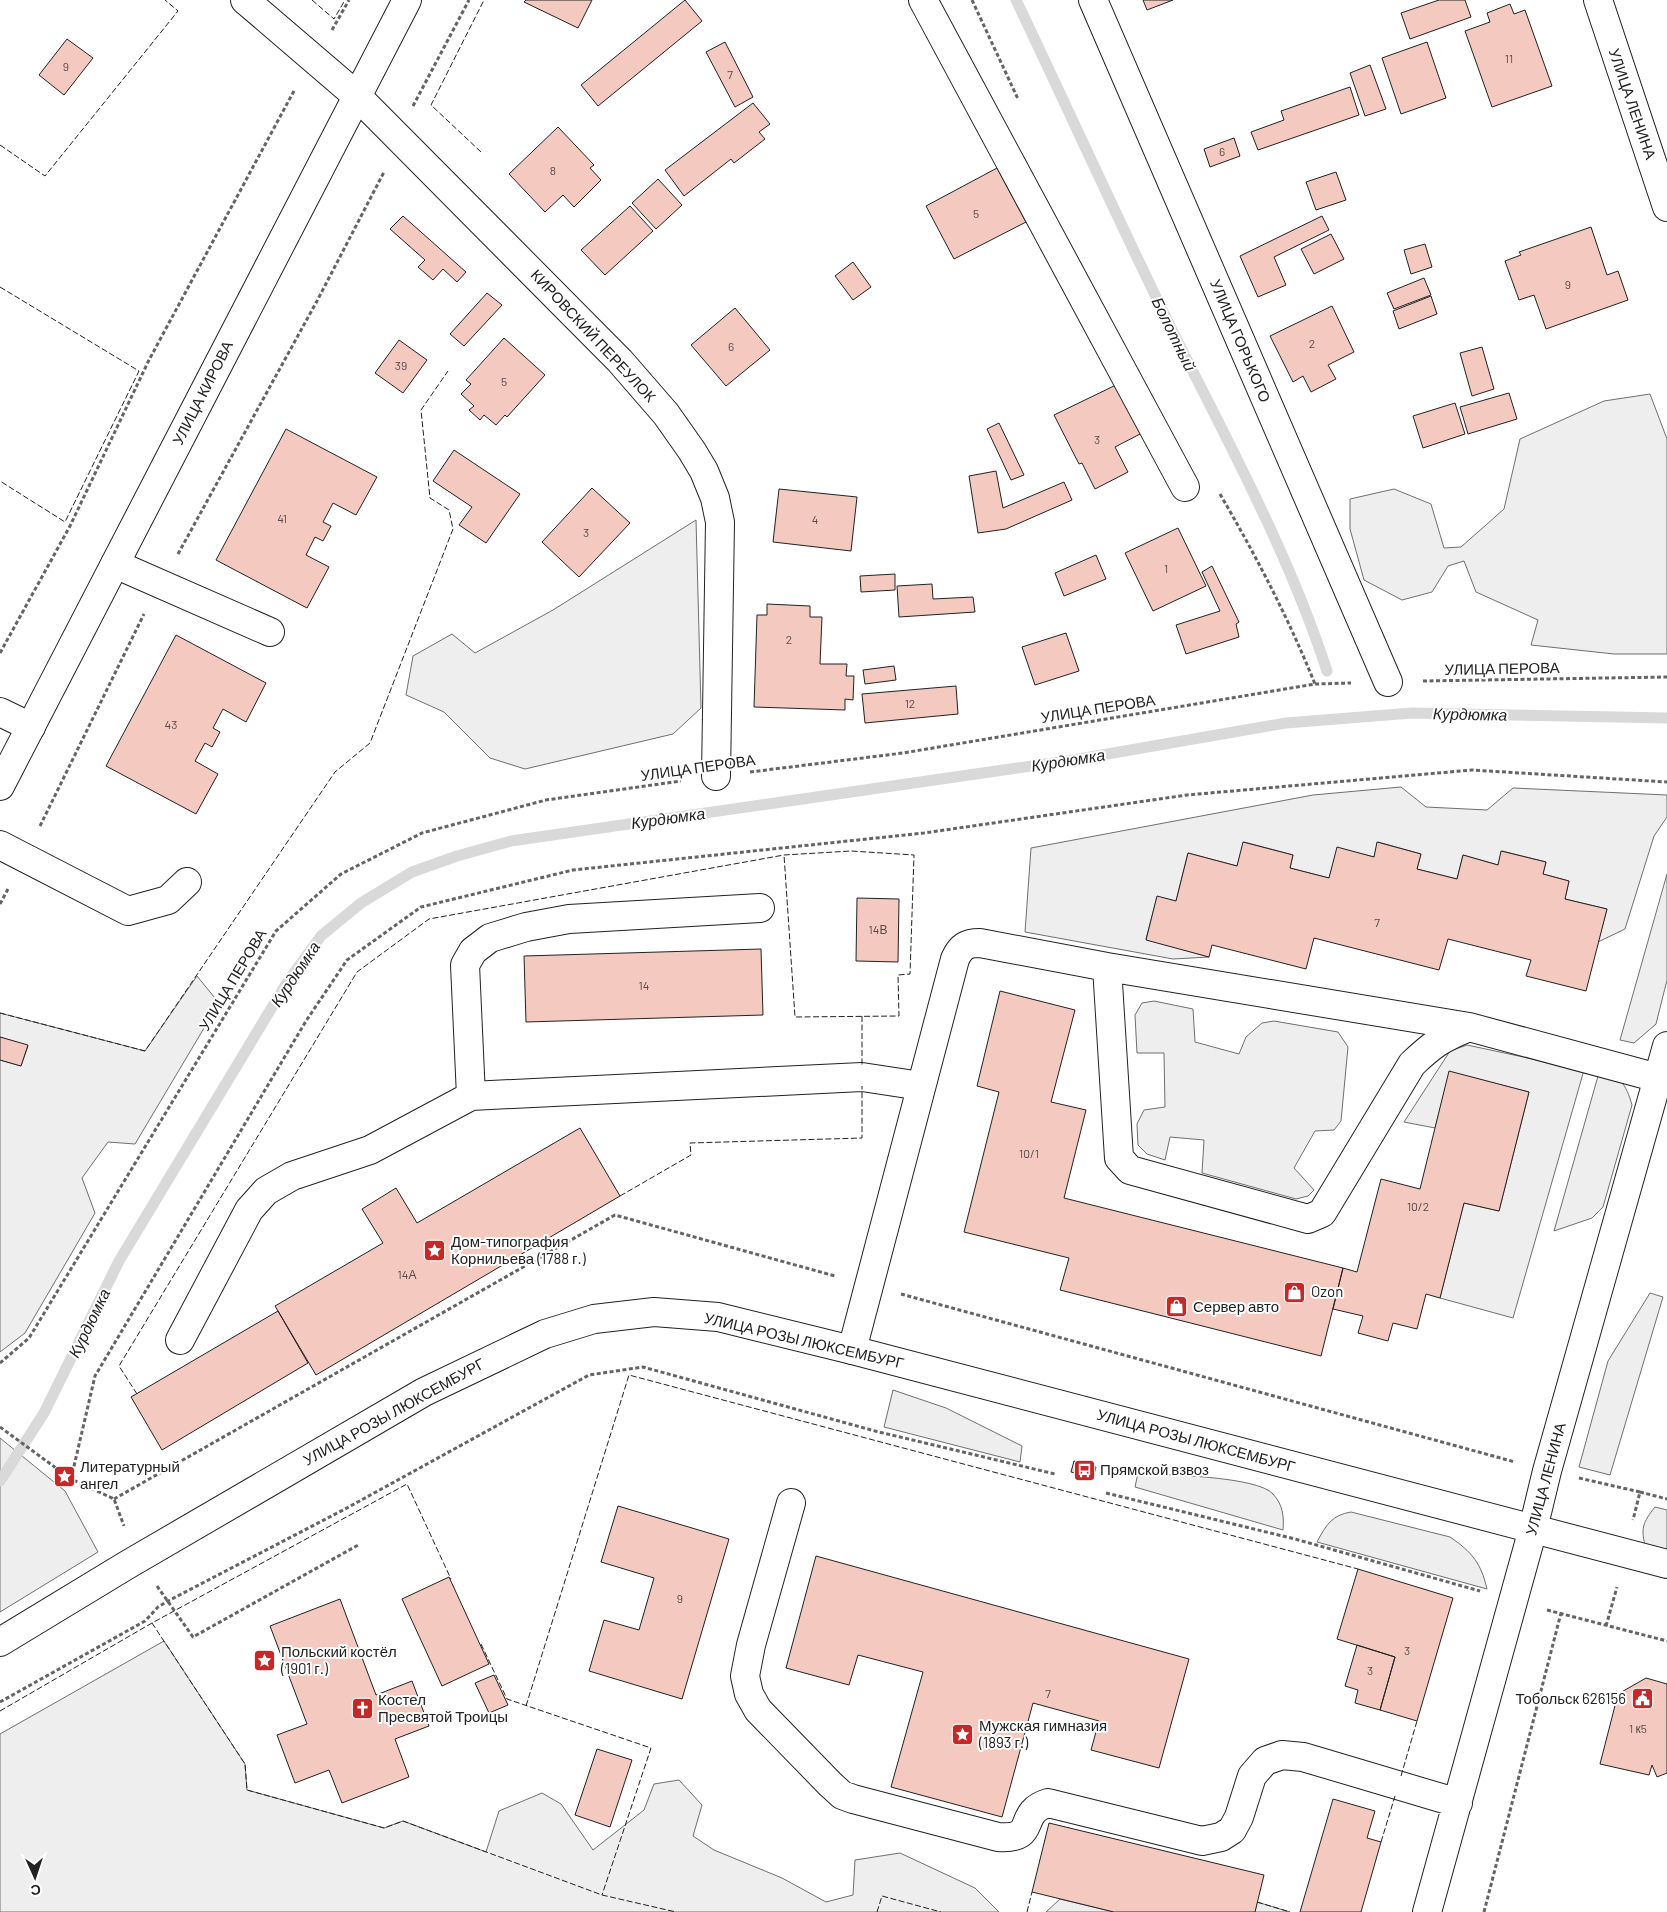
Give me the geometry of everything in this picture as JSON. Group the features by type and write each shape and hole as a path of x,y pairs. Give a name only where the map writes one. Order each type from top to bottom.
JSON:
{"main road":[{"name":"КИРОВСКИЙ ПЕРЕУЛОК","path":"245,0 357,96 620,361 666,414 692,450 704,471 715,498 720,522 716,776"},
{"name":"УЛИЦА КИРОВА","path":"0,786 406,0"},
{"path":"923,0 1185,487"},
{"name":"УЛИЦА ГОРЬКОГО","path":"1093,0 1388,682"},
{"name":"УЛИЦА ЛЕНИНА","path":"1598,0 1667,207"},
{"path":"115,564 270,632"},
{"path":"0,712 31,727"},
{"path":"0,845 128,911 168,900 188,882"},
{"path":"471,1096 465,965 473,951 490,938 526,927 569,919 760,908"},
{"path":"852,1350 955,959 960,949 970,943 980,943 1107,967 1469,1027 1658,1078"},
{"path":"1107,967 1119,1158 1130,1170 1308,1219 1322,1213 1412,1064 1432,1045 1446,1036 1469,1027"},
{"name":"УЛИЦА ЛЕНИНА","path":"1427,1912 1515,1601 1550,1461 1667,1046"},
{"path":"180,1340 249,1210 266,1191 292,1176 370,1150 471,1096 862,1077 921,1086"},
{"name":"УЛИЦА РОЗЫ ЛЮКСЕМБУРГ","path":"0,1642 137,1559 424,1392 545,1334 594,1319 654,1312 718,1317 852,1350 1667,1564"},
{"path":"791,1503 751,1645 745,1676 749,1694 758,1710 842,1795 853,1800 998,1837 1010,1838 1019,1835 1024,1830 1031,1813 1037,1806 1048,1803 1202,1841 1221,1837 1232,1830 1252,1776 1265,1762 1282,1755 1303,1757 1458,1803"}],"path":[{"path":"329,33 349,0"},
{"path":"410,112 469,0"},
{"path":"0,654 70,526 149,360 297,84"},
{"path":"176,558 385,172"},
{"path":"39,829 149,605"},
{"name":"УЛИЦА ПЕРОВА","path":"0,1363 29,1338 276,931 341,874 422,833 546,800 716,776 903,753 1315,684 1667,677"},
{"path":"71,1479 95,1376 306,1021 346,960 421,907 573,870 924,833 1187,795 1472,770 1667,782"},
{"path":"0,1702 145,1621 158,1607 168,1601 353,1504 589,1375 643,1367 875,1431 1055,1474"},
{"path":"0,1427 71,1479 114,1499 137,1559 193,1637 360,1544"},
{"path":"1576,1477 1667,1499"},
{"path":"1632,1526 1640,1492"},
{"path":"1106,1493 1295,1539 1515,1601 1667,1641"},
{"path":"1484,1912 1561,1613"}],"shaded area":[{"path":"1650,394 1667,439 1667,654 1614,654 1531,645 1538,620 1476,592 1464,561 1448,566 1432,592 1402,600 1364,580 1350,529 1350,499 1394,489 1431,504 1444,548 1461,547 1504,509 1520,439 1604,401"},
{"path":"696,520 701,708 673,734 525,769 490,758 444,712 406,695 413,656 452,634 475,653 553,610"},
{"path":"1401,787 1426,807 1487,810 1513,788 1667,795 1667,817 1654,836 1625,929 1598,942 1607,909 1565,899 1569,881 1543,874 1546,862 1502,851 1498,865 1463,855 1457,879 1417,869 1421,854 1378,842 1374,857 1338,848 1329,878 1290,868 1293,855 1244,842 1237,866 1188,853 1176,901 1157,897 1146,939 1209,957 1173,959 1025,932 1031,848 1313,795"},
{"path":"1667,874 1667,980 1656,1024 1634,1043 1620,1040"},
{"path":"197,976 219,1003 135,1144 108,1142 82,1178 95,1213 25,1333 0,1352 0,1060 21,1066 28,1046 0,1037 0,1013 145,1051"},
{"path":"1154,1001 1193,1009 1195,1042 1239,1054 1246,1037 1262,1023 1274,1021 1338,1032 1348,1047 1341,1121 1334,1130 1315,1131 1294,1168 1314,1190 1308,1196 1296,1199 1202,1173 1204,1140 1170,1137 1165,1160 1147,1154 1138,1145 1137,1124 1144,1110 1165,1107 1164,1053 1137,1053 1135,1015 1142,1003"},
{"path":"1467,1045 1584,1070 1513,1318 1440,1298 1464,1203 1499,1211 1529,1092 1450,1072 1435,1128 1404,1122 1450,1051"},
{"path":"1600,1069 1613,1075 1625,1086 1632,1105 1603,1207 1592,1218 1554,1231"},
{"path":"1650,1293 1663,1297 1610,1475 1579,1467 1608,1361"},
{"path":"893,1390 946,1408 1022,1446 1020,1462 884,1427"},
{"path":"0,1438 65,1491 98,1552 0,1612"},
{"path":"1138,1473 1230,1480 1264,1488 1273,1494 1279,1502 1283,1515 1283,1530 1135,1487"},
{"path":"1655,1507 1667,1510 1667,1553 1646,1548 1644,1541 1643,1531 1645,1522"},
{"path":"1351,1512 1450,1537 1470,1553 1482,1572 1487,1589 1317,1542 1334,1518"},
{"path":"164,1641 245,1764 247,1790 384,1828 403,1821 486,1852 499,1811 542,1793 561,1804 593,1850 644,1810 654,1784 679,1780 702,1805 693,1836 714,1850 782,1878 826,1902 853,1895 855,1860 900,1853 975,1888 999,1912 0,1912 0,1734"},
{"path":"1060,1899 1114,1912 1046,1912"},
{"path":"1257,1902 1290,1912 1255,1912"}],"building":[{"path":"526,0 592,0 578,28 524,2"},
{"path":"685,0 702,21 598,106 581,85"},
{"path":"1143,0 1173,0 1147,10"},
{"path":"1439,0 1465,0 1471,17 1410,39 1401,13"},
{"path":"1510,4 1514,14 1525,10 1552,86 1492,107 1465,31 1490,22 1487,13"},
{"path":"67,39 93,58 64,95 39,75"},
{"path":"725,42 753,97 735,107 706,52"},
{"path":"1427,42 1446,98 1401,114 1382,58"},
{"path":"1370,65 1386,109 1365,116 1350,73"},
{"path":"1350,87 1359,115 1258,150 1251,132 1284,120 1281,111"},
{"path":"753,103 770,124 759,132 765,139 734,163 731,159 684,196 665,170"},
{"path":"558,127 594,165 590,168 601,180 574,207 563,195 545,212 509,174"},
{"path":"1234,138 1240,156 1210,167 1204,149"},
{"path":"997,168 1026,222 954,259 926,206"},
{"path":"1336,172 1346,200 1316,210 1306,182"},
{"path":"658,179 682,205 656,229 632,203"},
{"path":"630,206 653,231 605,275 581,250"},
{"path":"403,216 466,272 457,282 443,269 433,280 418,267 425,260 390,229"},
{"path":"1322,216 1329,230 1274,257 1286,285 1258,297 1240,256"},
{"path":"1591,227 1607,275 1618,271 1628,300 1546,329 1534,295 1519,300 1505,261 1521,255 1519,252"},
{"path":"1331,234 1344,259 1314,274 1301,249"},
{"path":"1425,244 1432,267 1411,274 1404,250"},
{"path":"853,262 871,287 853,300 835,276"},
{"path":"1424,278 1431,295 1394,309 1387,293"},
{"path":"487,293 502,305 464,346 450,334"},
{"path":"1431,296 1437,314 1399,329 1393,311"},
{"path":"1332,306 1354,352 1328,365 1336,379 1311,392 1303,376 1293,382 1270,336"},
{"path":"735,308 770,350 726,386 691,345"},
{"path":"504,338 545,375 507,417 505,415 496,425 484,415 480,420 469,410 474,406 461,394 471,384 466,380"},
{"path":"399,340 427,360 403,393 375,373"},
{"path":"1482,347 1494,389 1472,396 1460,353"},
{"path":"1118,384 1142,433 1115,447 1128,472 1095,489 1082,463 1079,464 1054,415"},
{"path":"1509,393 1517,419 1468,434 1460,407"},
{"path":"1455,403 1465,434 1423,448 1413,416"},
{"path":"999,423 1024,475 1011,480 987,429"},
{"path":"286,429 377,477 356,515 333,503 323,522 331,526 323,541 315,537 306,555 329,567 307,608 216,560"},
{"path":"454,450 520,494 486,543 459,525 472,507 433,481"},
{"path":"996,471 1003,508 1064,482 1072,500 1006,529 978,533 969,476"},
{"path":"592,488 630,523 579,577 542,542"},
{"path":"779,489 857,497 851,551 773,542"},
{"path":"1178,528 1206,586 1153,611 1125,553"},
{"path":"1096,555 1106,579 1064,596 1055,573"},
{"path":"1212,566 1239,622 1236,624 1239,637 1186,654 1176,625 1220,611 1202,572"},
{"path":"895,574 895,590 861,592 860,576"},
{"path":"932,584 933,599 973,597 975,612 899,617 897,586"},
{"path":"767,604 810,606 810,617 822,617 820,664 847,664 846,676 854,676 853,700 845,699 845,710 754,707 757,615 767,615"},
{"path":"1066,633 1079,671 1035,685 1022,647"},
{"path":"176,635 266,683 246,722 223,709 213,728 220,732 212,747 205,743 195,761 218,774 196,814 106,766"},
{"path":"894,666 896,680 865,684 863,670"},
{"path":"956,686 958,714 865,723 862,694"},
{"path":"1243,842 1293,855 1290,868 1329,878 1337,847 1374,857 1377,842 1421,854 1417,869 1457,879 1463,855 1498,865 1501,851 1546,862 1543,874 1569,881 1565,899 1607,909 1586,991 1526,976 1531,960 1448,939 1439,970 1314,938 1306,969 1212,945 1209,957 1146,940 1157,896 1176,901 1188,853 1237,866"},
{"path":"857,898 899,899 898,962 856,961"},
{"path":"761,949 763,1015 526,1022 524,956"},
{"path":"1000,991 1075,1010 1051,1102 1086,1110 1064,1198 1343,1268 1321,1356 1060,1290 1069,1258 964,1232 999,1092 977,1086"},
{"path":"0,1037 28,1045 21,1066 0,1060"},
{"path":"1449,1071 1529,1092 1499,1211 1464,1203 1440,1298 1426,1294 1417,1329 1393,1323 1388,1341 1358,1333 1363,1316 1333,1309 1343,1268 1357,1272 1381,1179 1420,1189"},
{"path":"580,1128 620,1196 316,1375 275,1306 383,1243 362,1209 396,1188 417,1223"},
{"path":"278,1311 308,1363 162,1450 131,1397"},
{"path":"1074,1461 1096,1467 1093,1478 1071,1472"},
{"path":"618,1506 729,1539 682,1699 589,1671 604,1620 639,1630 654,1578 601,1562"},
{"path":"816,1556 1189,1659 1159,1768 1091,1750 1099,1721 1033,1703 1002,1817 891,1787 923,1672 858,1655 849,1685 786,1668"},
{"path":"1358,1569 1453,1598 1417,1721 1380,1710 1395,1657 1337,1639"},
{"path":"449,1577 489,1664 442,1686 402,1599"},
{"name":"Костел Пресвятой Троицы","path":"340,1599 376,1695 412,1681 429,1726 395,1739 409,1777 342,1803 329,1770 295,1783 277,1735 307,1724 270,1626"},
{"path":"1357,1645 1395,1657 1380,1710 1355,1703 1358,1690 1345,1686"},
{"path":"494,1675 508,1705 489,1713 475,1683"},
{"path":"1646,1678 1667,1684 1667,1773 1657,1777 1652,1765 1649,1775 1600,1764 1618,1694"},
{"path":"597,1749 632,1760 610,1827 575,1815"},
{"path":"1333,1799 1375,1811 1367,1838 1381,1842 1361,1912 1300,1912"},
{"path":"1049,1823 1264,1875 1255,1912 1114,1912 1032,1892"}],"waterway":[{"name":"Болотный","path":"1016,0 1154,293 1257,500 1295,584 1327,671"},
{"name":"Курдюмка","path":"0,1481 44,1413 119,1261 286,984 321,936 361,903 412,872 457,856 511,841 1073,760 1286,723 1412,713 1667,718"}],"fence":[{"path":"0,145 45,176 178,11 165,0"},
{"path":"312,0 334,19 345,0"},
{"path":"481,152 431,105 484,0"},
{"path":"0,287 139,371 65,522 0,481"},
{"path":"0,1013 145,1051 335,772 370,743 453,529 449,510 430,498 421,410 448,371"},
{"path":"137,1394 119,1366 357,972 429,919 784,855 851,851 914,855 910,974 898,975 899,1016 795,1017 784,855"},
{"path":"862,1016 862,1066"},
{"path":"620,1196 691,1155 690,1143 862,1138 862,1086"},
{"path":"526,1706 629,1375 1358,1569"},
{"path":"0,1711 152,1623 407,1484 451,1579"},
{"path":"152,1623 245,1764 247,1790 384,1828 403,1821 602,1895 676,1912"},
{"path":"481,1644 507,1699 651,1748 602,1895"},
{"path":"1401,1776 1417,1721"},
{"path":"1381,1842 1395,1796"},
{"path":"1027,1912 1032,1892"},
{"path":"877,1912 882,1896 941,1912"},
{"path":"1257,1902 1290,1912"}],"place":[{"name":"Дом-типография Корнильева (1788 г.)","path":"435,1251"},
{"name":"Ozon","path":"1295,1292"},
{"name":"Сервер авто","path":"1177,1307"},
{"name":"Прямской взвоз","path":"1084,1470"},
{"name":"Литературный ангел","path":"64,1476"},
{"name":"Польский костёл (1901 г.)","path":"265,1661"},
{"name":"Тобольск 626156","path":"1642,1699"},
{"name":"Костел Пресвятой Троицы","path":"362,1709"},
{"name":"Мужская гимназия (1893 г.)","path":"963,1735"}]}
